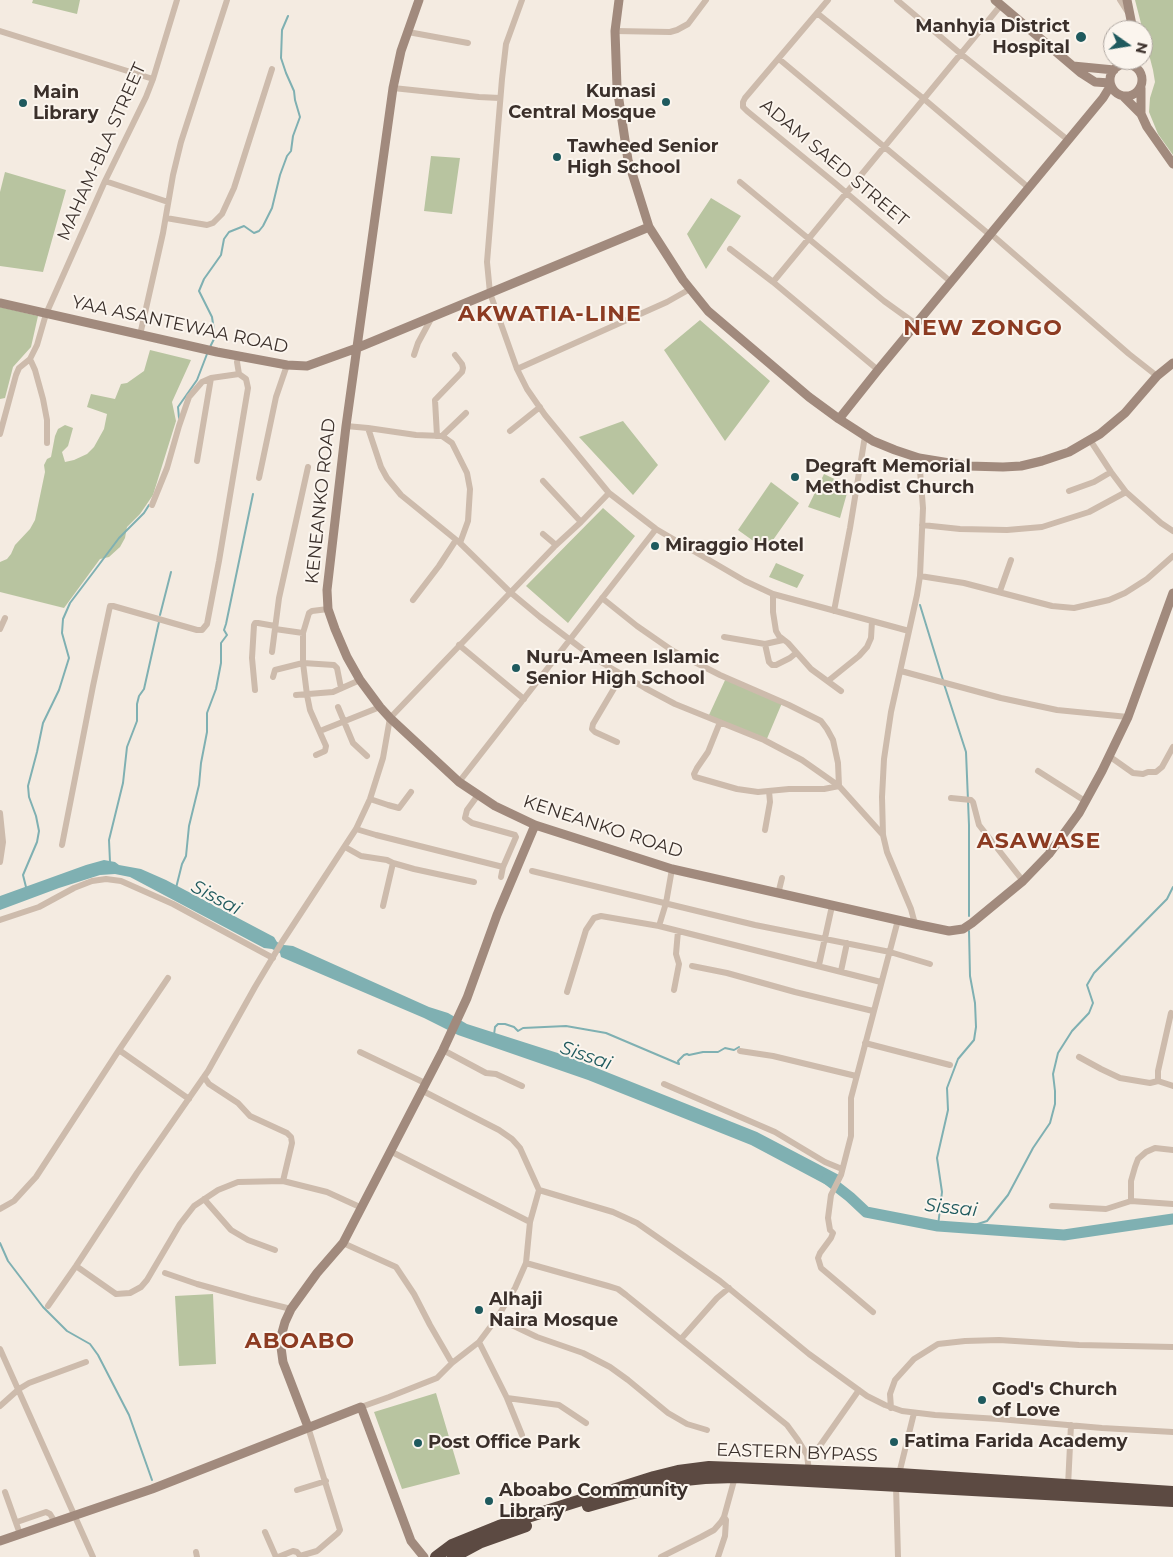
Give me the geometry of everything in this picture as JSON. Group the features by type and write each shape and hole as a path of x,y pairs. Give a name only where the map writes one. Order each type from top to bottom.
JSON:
{"highway":[{"name":"EASTERN BYPASS","path":"436,1557 452,1545 486,1530 654,1477 678,1471 709,1467 808,1471 898,1480 1173,1501"},
{"name":"EASTERN BYPASS","path":"453,1557 481,1542 567,1512 675,1481 705,1478 898,1480 1173,1492"}],"street":[{"name":"MAHAM-BLA STREET","path":"0,434 19,368 30,359 37,346 46,314 153,79 177,0"},
{"path":"140,335 181,142 227,0"},
{"name":"KENEANKO ROAD","path":"419,0 401,51 393,88 346,426 327,580 328,609 347,657 360,680 380,707 459,782 533,828 672,869 949,931 962,928 972,923 1023,881 1049,854 1079,813 1128,717 1173,593"},
{"path":"522,0 506,44 500,98 487,278 490,293 518,369 528,389 545,415 609,493 656,529 744,582 773,594 908,632"},
{"path":"619,0 615,31 617,87 632,176 649,228 690,289 708,311 809,397 839,419 865,436 895,450 919,458 968,466 1021,466 1069,452 1090,440 1125,413 1158,376 1173,363"},
{"path":"615,31 670,32 677,30 688,24 706,0"},
{"path":"828,0 779,59 1122,348 1158,376"},
{"path":"897,0 1068,140"},
{"path":"1120,0 1130,14"},
{"path":"1127,0 1131,20"},
{"path":"773,282 961,54 998,3 1095,82 1110,84 1141,114 1147,127 1173,164"},
{"path":"817,13 924,99 1029,188"},
{"path":"0,31 153,79"},
{"path":"408,32 468,43"},
{"name":"ADAM SAED STREET","path":"779,59 745,98 743,102 747,111 846,192 951,282"},
{"path":"1073,66 1103,65"},
{"path":"166,218 207,225 213,223 222,214 234,188 272,69"},
{"path":"839,419 1103,98 1115,70"},
{"path":"1103,98 1134,95 1142,84 1139,70"},
{"path":"1141,70 1141,114"},
{"path":"393,88 500,98"},
{"path":"105,181 168,202"},
{"path":"740,182 884,302 916,324"},
{"name":"YAA ASANTEWAA ROAD","path":"0,303 217,352 287,365 312,364 357,348 649,228"},
{"path":"730,249 773,282 878,370"},
{"path":"518,369 667,302 690,289"},
{"path":"414,355 418,343 432,317"},
{"path":"440,436 435,400 462,372 462,364 455,355"},
{"path":"239,356 237,362 239,374"},
{"path":"30,359 36,370 43,399 47,420 47,443"},
{"path":"259,478 276,397 287,365"},
{"path":"62,845 110,606 197,630 202,630 207,624 248,388 246,379 239,374 212,378 202,382 189,397 167,468 152,505"},
{"path":"196,461 212,378"},
{"path":"510,431 540,407"},
{"path":"440,436 466,413"},
{"path":"346,426 416,435 440,436 452,443 466,473 470,489 468,521 458,542 413,600"},
{"path":"368,428 380,467 401,496 458,542 510,592 594,658 622,675 675,704 782,749 802,760 839,786 883,834"},
{"path":"834,611 865,436"},
{"path":"1090,440 1110,472 1126,492 1161,523 1173,531"},
{"path":"915,924 911,909 887,852 883,834 882,797 884,759 891,712 920,576 923,508 919,458"},
{"path":"272,652 279,598 308,467"},
{"path":"1069,492 1094,482 1110,472"},
{"path":"543,481 580,522"},
{"path":"922,525 1007,530 1042,527 1089,512 1126,492"},
{"path":"48,1306 204,1077 282,942 356,829 370,799 383,758 390,718 510,592 609,493"},
{"path":"459,782 656,529"},
{"path":"542,534 556,545"},
{"path":"920,576 1000,591 1052,606 1074,608 1109,600 1130,590 1147,579 1173,556"},
{"path":"1000,591 1011,560"},
{"path":"773,594 773,612 776,631 779,636 811,669 841,691"},
{"path":"602,598 637,626 673,651 720,675 821,721 833,740 838,763 839,786"},
{"path":"316,755 326,749 326,746 310,710 307,695 303,663 304,633 309,613 328,609"},
{"path":"0,629 5,618"},
{"path":"828,681 859,656 867,647 871,638 872,621"},
{"path":"255,690 252,658 255,623 304,633"},
{"path":"724,637 765,644 783,640"},
{"path":"765,644 772,665 776,665 796,653"},
{"path":"459,645 524,699"},
{"path":"273,677 275,670 303,663 336,666 342,688"},
{"path":"901,671 1001,698 1057,710 1128,717"},
{"path":"617,742 592,729 593,724 622,675"},
{"path":"296,695 333,692 360,680"},
{"path":"338,707 353,743 366,756"},
{"path":"320,731 380,707"},
{"path":"720,722 708,752 694,774 695,777 748,792 839,786"},
{"path":"1109,756 1133,773 1156,772 1162,767 1173,746"},
{"path":"1038,771 1085,801"},
{"path":"765,830 770,802 769,791"},
{"path":"370,799 399,808 411,792"},
{"path":"478,795 467,810 465,818 479,826 515,835 516,837"},
{"path":"951,798 968,800 979,825 1023,881"},
{"path":"0,813 3,842 0,862"},
{"path":"501,877 503,867 516,837 533,828"},
{"path":"265,1532 277,1557 293,1551 297,1552 300,1556 317,1550 340,1530 308,1427 283,1362 280,1340 284,1322 317,1273 342,1243 443,1050 459,1017 533,828"},
{"path":"356,829 503,867"},
{"path":"345,847 361,856 387,860 474,882"},
{"path":"383,906 393,863"},
{"path":"659,926 666,904 672,869"},
{"path":"532,872 756,925 890,952 930,964"},
{"path":"778,894 782,878"},
{"path":"0,920 39,908 74,888 92,881 114,880 121,881 173,904 273,957"},
{"path":"818,965 832,906"},
{"path":"567,992 583,938 590,922 594,918 601,916 659,926 881,982"},
{"path":"873,1312 828,1275 821,1268 819,1262 820,1253 833,1233 830,1230 828,1218 831,1195 842,1172 851,1136 851,1098 898,920"},
{"path":"674,990 679,964 676,956 678,931"},
{"path":"840,972 847,943"},
{"path":"692,966 727,973 873,1011"},
{"path":"0,1208 14,1201 36,1177 168,978"},
{"path":"1158,1080 1158,1071 1171,1013 1173,1014"},
{"path":"865,1042 950,1065"},
{"path":"119,1050 189,1099"},
{"path":"443,1050 486,1073 496,1074 522,1086"},
{"path":"740,1051 773,1056 856,1076"},
{"path":"0,1540 195,1473 308,1427 390,1398 438,1378 452,1363 479,1342 497,1318 515,1288 526,1263 530,1222 539,1190 520,1148 512,1139 499,1130 360,1052"},
{"path":"1079,1057 1101,1070 1120,1078 1150,1083 1158,1080 1173,1086"},
{"path":"204,1077 208,1084 238,1102 250,1116 287,1133 291,1137 292,1143 282,1181"},
{"path":"664,1084 775,1132 842,1172"},
{"path":"1131,1201 1131,1181 1138,1159 1146,1152 1156,1148 1173,1150"},
{"path":"390,1151 530,1222"},
{"path":"76,1266 116,1294 134,1291 148,1280 180,1224 194,1206 218,1190 238,1182 282,1181 327,1192 362,1208"},
{"path":"539,1190 626,1217 661,1238 729,1288 809,1354 867,1396 888,1406 914,1413 1173,1432"},
{"path":"204,1199 231,1230 248,1240 275,1250"},
{"path":"1052,1206 1106,1209 1131,1201 1173,1204"},
{"path":"342,1243 396,1267 414,1294 452,1363"},
{"path":"526,1263 618,1289 787,1425 807,1455 808,1471"},
{"path":"165,1273 224,1292 291,1309"},
{"path":"681,1339 717,1298 729,1288"},
{"path":"497,1318 537,1337 583,1353 610,1367 668,1413 687,1424 707,1430"},
{"path":"888,1406 895,1380 914,1359 938,1344 999,1340 1079,1345 1173,1347"},
{"path":"479,1342 507,1398 522,1435"},
{"path":"0,1349 93,1557"},
{"path":"0,1406 19,1389 29,1383 86,1362"},
{"path":"807,1455 815,1452 819,1447 859,1390"},
{"path":"507,1398 559,1405 586,1422"},
{"path":"361,1407 411,1541 424,1557"},
{"path":"897,1557 898,1480 914,1413"},
{"path":"1068,1486 1072,1425"},
{"path":"661,1557 714,1530 724,1517 735,1477"},
{"path":"298,1490 326,1481"},
{"path":"5,1492 20,1534"},
{"path":"17,1522 46,1512 50,1514 55,1522"},
{"path":"718,1557 725,1536 726,1520 724,1517"}],"green space":[{"path":"33,0 80,0 77,14 32,3"},
{"path":"1135,0 1173,0 1173,155 1158,134 1149,112 1150,98 1155,82 1153,70 1153,20 1140,20"},
{"path":"431,156 460,158 452,214 424,211"},
{"path":"5,172 66,190 43,272 0,266 0,192"},
{"path":"711,198 741,216 706,269 687,234"},
{"path":"0,307 38,316 31,347 13,367 5,398 0,399"},
{"path":"700,320 770,381 725,441 664,350"},
{"path":"150,350 191,360 172,402 176,421 153,495 140,514 127,527 125,538 120,547 109,557 100,559 64,608 0,592 0,562 7,559 15,545 30,529 35,520 45,472 44,465 47,459 51,457 58,429 65,425 73,428 68,446 62,452 65,462 87,454 94,447 104,429 107,414 87,407 91,394 115,399 121,384 127,383 144,371"},
{"path":"623,421 658,465 633,495 579,437"},
{"path":"824,474 849,486 840,518 808,507"},
{"path":"771,482 799,503 766,550 738,530"},
{"path":"603,508 635,536 568,623 526,586"},
{"path":"776,563 804,575 797,588 769,577"},
{"path":"726,678 782,703 766,741 709,715"},
{"path":"213,1294 216,1364 179,1366 175,1296"},
{"name":"Post Office Park","path":"436,1393 460,1474 402,1489 374,1412"}],"water":[{"path":"104,860 141,869 166,880 274,937 277,942 293,946 429,1007 448,1013 467,1024 564,1055 757,1132 839,1175 832,1188 751,1145 588,1080 458,1035 424,1018 281,957 280,953 264,948 130,877 115,874 100,875 0,910 0,896"}],"waterway":[{"path":"210,347 215,337 212,317 199,291 204,279 221,255 224,239 229,232 244,226 254,233 263,226 272,208 280,175 287,156 291,151 293,136 300,117 294,91 281,58 282,30 288,16"},
{"path":"179,418 178,407 197,380 207,354"},
{"path":"176,888 186,856 189,826 199,785 207,732 207,713 216,689 221,663 221,643 227,635 224,630 253,494"},
{"path":"26,887 23,875 37,842 39,831 29,797 28,786 43,723 59,690 69,658 62,633 63,619 70,603 119,538 144,513 149,505"},
{"path":"160,615 171,572"},
{"path":"920,605 943,680"},
{"path":"110,862 109,840 123,783 127,747 137,721 137,704 139,696 144,689 159,622"},
{"path":"944,684 966,752 969,825 969,916"},
{"path":"965,1228 987,1221 1008,1195 1033,1148 1050,1123 1055,1104 1053,1074 1058,1053 1072,1031 1089,1013 1093,1003 1087,985 1094,973 1167,899 1173,887"},
{"path":"938,1226 942,1192 937,1158 948,1110 947,1088 958,1059 974,1040 976,1027 975,1003 970,976 969,931"},
{"path":"494,1035 495,1027 498,1024 514,1027 518,1031 523,1028 566,1026 606,1033 679,1064 678,1061 687,1054 718,1052 725,1048 734,1050 739,1047"},
{"name":"Sissai","path":"827,1179 866,1212 938,1226 1064,1235 1173,1219"},
{"path":"0,1243 8,1261 43,1307 67,1331 90,1344 98,1355 129,1415 152,1480"}],"place":[{"name":"Manhyia District Hospital","path":"1081,37"},
{"name":"Kumasi Central Mosque","path":"666,102"},
{"name":"Main Library","path":"23,103"},
{"name":"Tawheed Senior High School","path":"557,157"},
{"name":"Degraft Memorial Methodist Church","path":"795,477"},
{"name":"Miraggio Hotel","path":"655,546"},
{"name":"Nuru-Ameen Islamic Senior High School","path":"516,668"},
{"name":"Alhaji Naira Mosque","path":"479,1310"},
{"name":"God's Church of Love","path":"982,1400"},
{"name":"Fatima Farida Academy","path":"894,1442"},
{"name":"Post Office Park","path":"418,1443"},
{"name":"Aboabo Community Library","path":"489,1501"}],"district":[{"name":"AKWATIA-LINE","path":"550,315"},
{"name":"NEW ZONGO","path":"983,329"},
{"name":"ASAWASE","path":"1039,842"},
{"name":"ABOABO","path":"300,1342"}]}
